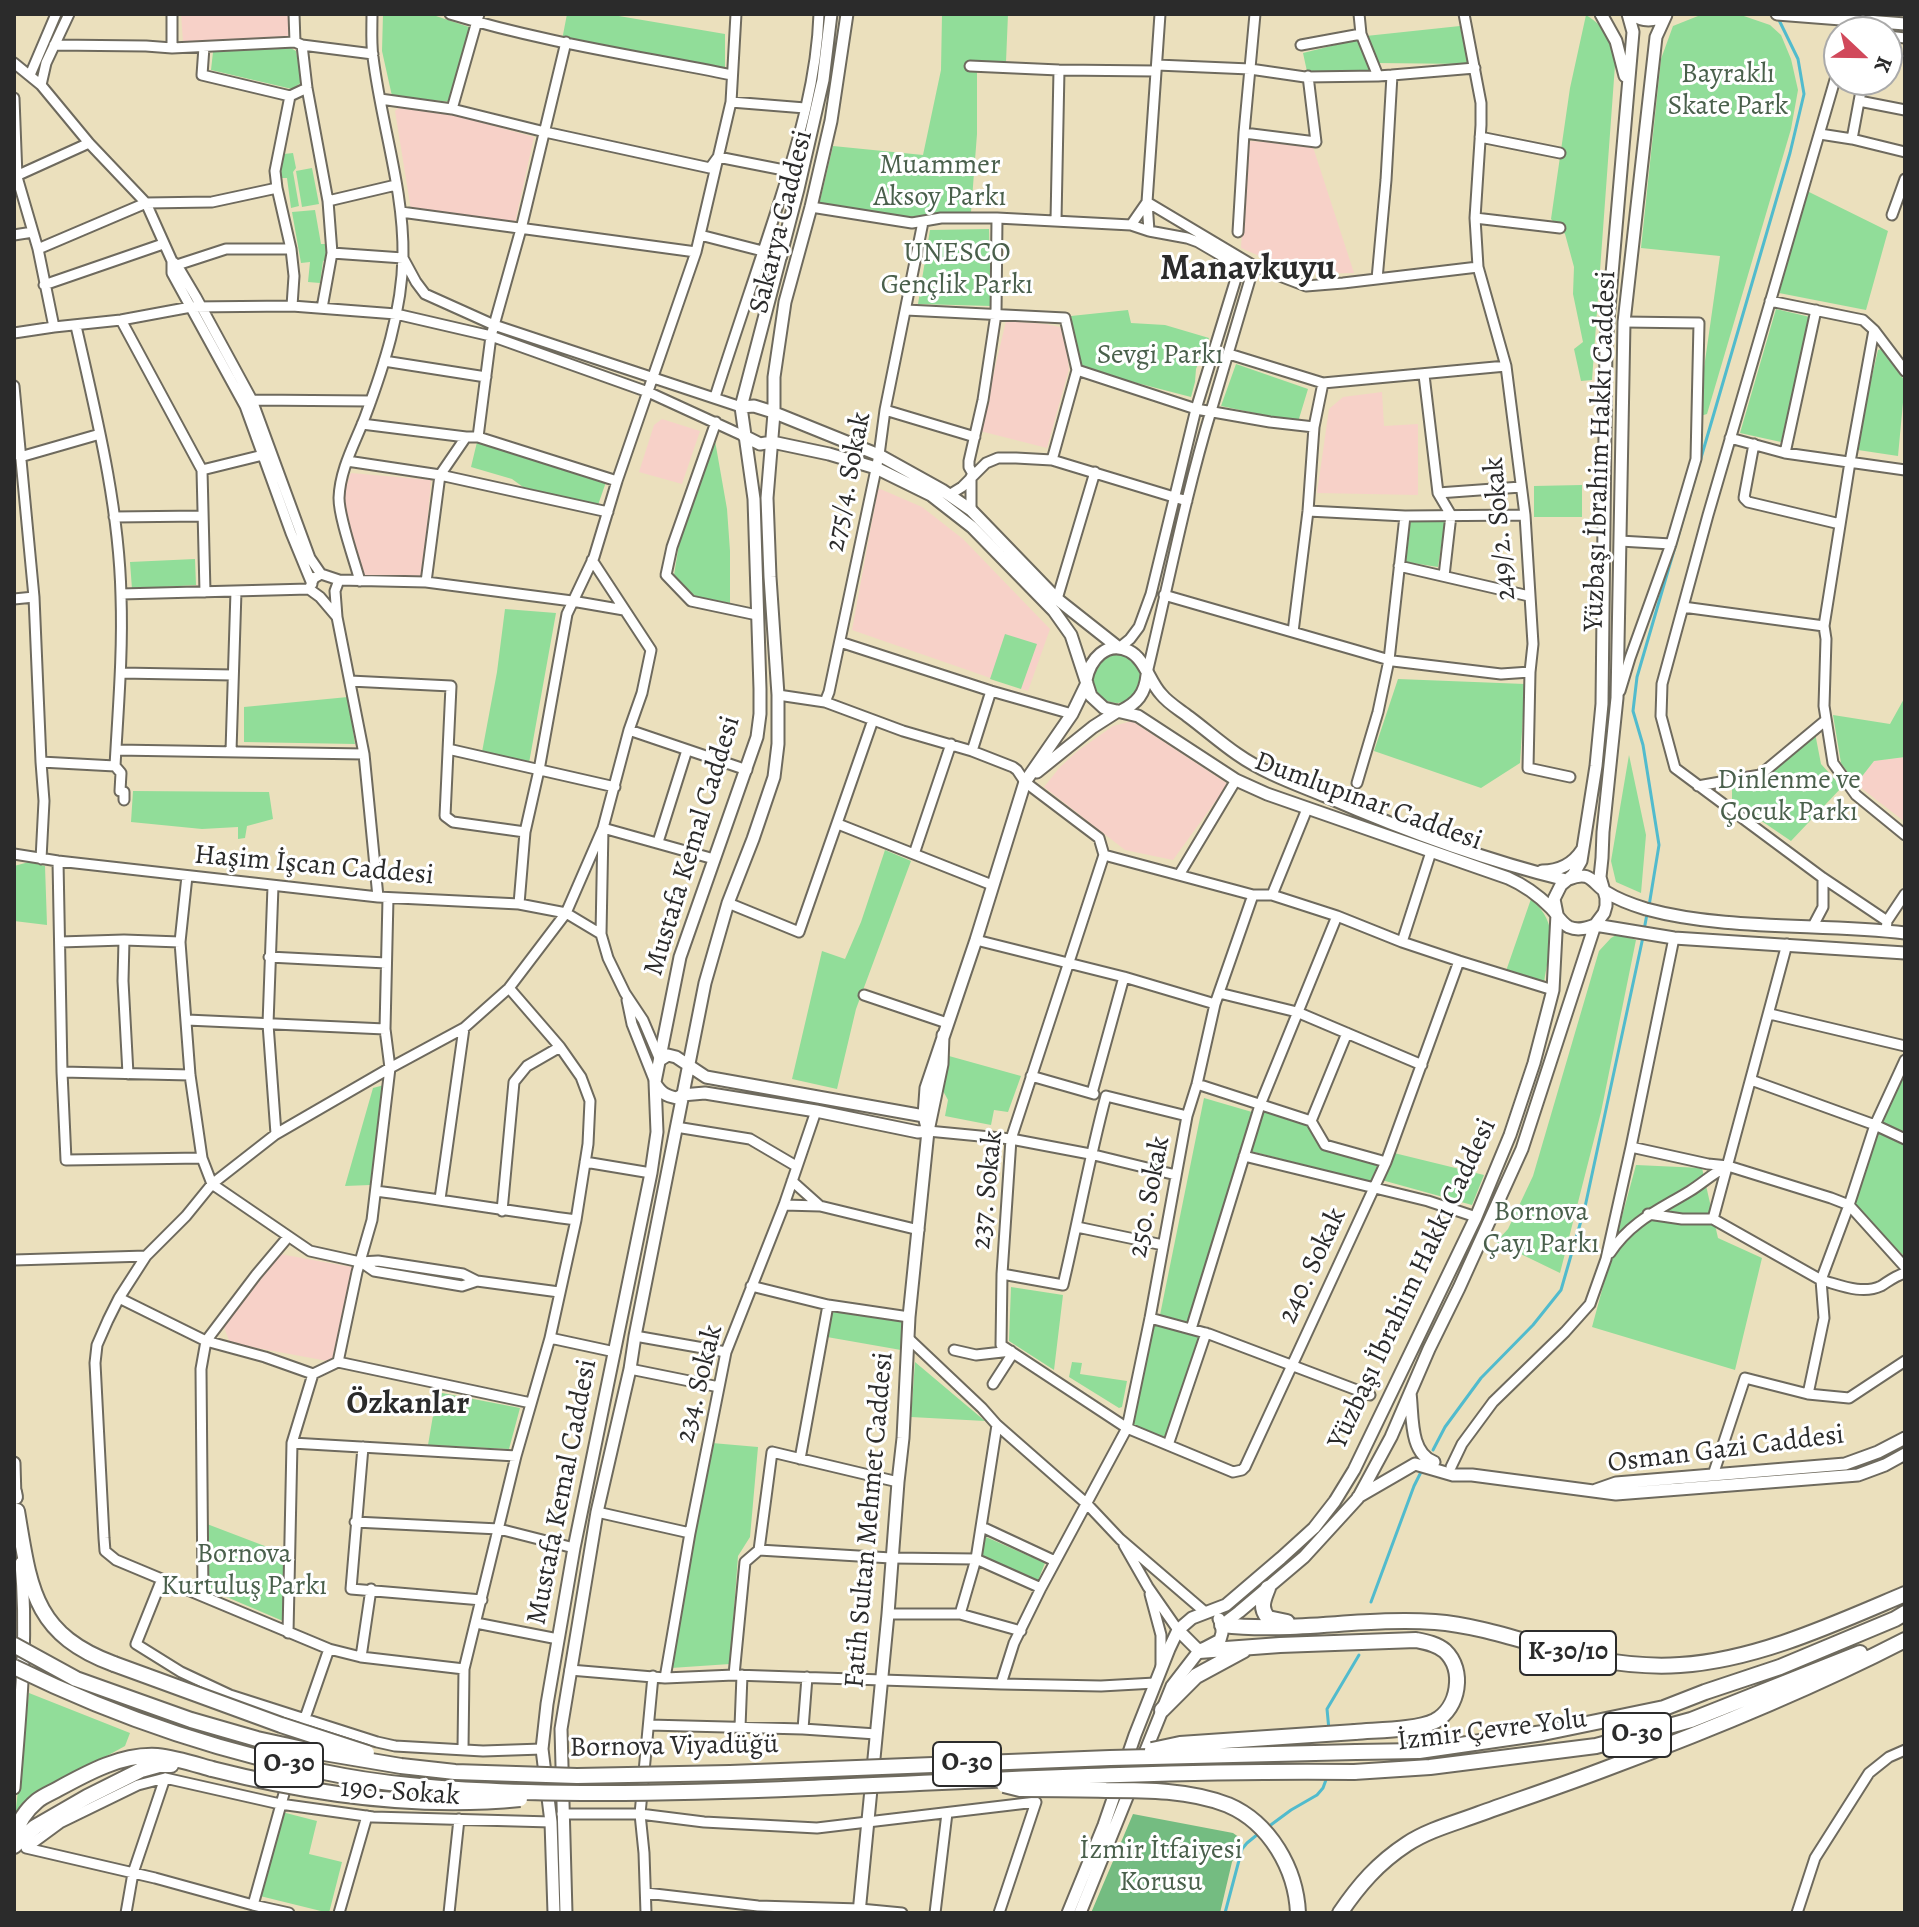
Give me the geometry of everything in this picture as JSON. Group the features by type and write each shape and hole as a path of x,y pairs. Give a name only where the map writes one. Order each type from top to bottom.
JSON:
{"highway":[{"path":"15,1500 29,1579 39,1604 52,1624 77,1647 95,1657 401,1766"},
{"name":"K-30/10","path":"1268,1588 1262,1604 1268,1618 1311,1626"},
{"name":"K-30/10","path":"1222,1625 1273,1629 1436,1622 1593,1659 1679,1665 1712,1661 1768,1647 1832,1625 1905,1594"},
{"name":"İzmir Çevre Yolu","path":"1356,1752 1419,1751 1543,1733 1664,1708 1780,1667 1905,1613"},
{"path":"1340,1913 1355,1890 1379,1864 1410,1842 1440,1828 1709,1729 1853,1667 1905,1637"},
{"name":"İzmir Çevre Yolu","path":"1354,1772 1430,1767 1596,1746 1691,1720 1905,1637"},
{"path":"1110,1758 1180,1744 1422,1726 1448,1711 1456,1696 1458,1679 1445,1651 1431,1643 1416,1640 1199,1651"},
{"name":"Bornova Viyadüğü","path":"14,1645 76,1679 191,1720 299,1748 455,1772 577,1776 730,1773 1356,1752"},
{"path":"1162,1710 1196,1676 1252,1646"},
{"name":"Bornova Viyadüğü","path":"14,1667 92,1704 171,1734 275,1763 347,1777 440,1788 580,1793 728,1792 980,1780 1271,1771 1354,1772"},
{"path":"14,1837 23,1816 39,1799 94,1771 135,1757 157,1756 298,1789 406,1800 506,1801 580,1793"},
{"path":"20,1847 35,1827 141,1770 159,1765 212,1769"},
{"path":"980,1780 1020,1789 1170,1793 1231,1807 1267,1834 1282,1856 1294,1884 1298,1913"}],"main road":[{"name":"Sakarya Caddesi","path":"741,407 782,256 823,80 824,32 831,14"},
{"name":"Sakarya Caddesi","path":"772,442 774,377 785,302 831,121 847,14"},
{"path":"1601,14 1620,51 1627,93"},
{"path":"1630,14 1650,21 1667,14"},
{"name":"Yüzbaşı İbrahim Hakkı Caddesi","path":"1205,1612 1226,1605 1314,1528 1354,1470 1476,1217 1534,1063 1553,990 1556,892 1578,868 1596,766 1602,704 1606,343 1633,32 1630,14"},
{"name":"Yüzbaşı İbrahim Hakkı Caddesi","path":"1222,1625 1304,1557 1358,1498 1391,1437 1522,1149 1595,925 1606,906 1600,877 1617,698 1624,322 1656,37 1667,14"},
{"path":"1777,14 1823,20"},
{"path":"741,407 754,406 879,455 949,495 971,510 1057,599 1119,648 1140,659 1147,675 1146,687 1140,698 1093,727 1026,781"},
{"name":"Mustafa Kemal Caddesi","path":"660,1060 680,957 747,770 760,714 754,499 741,407"},
{"path":"744,436 760,444 772,442 876,468 931,495 972,527 1054,611 1071,635 1091,696 1104,708 1119,711"},
{"name":"Mustafa Kemal Caddesi","path":"688,1066 705,983 728,903 774,777 778,695 767,498 772,442"},
{"path":"928,1131 924,1116 926,1088 1026,781 1072,714 1089,667 1097,656 1119,648"},
{"name":"Dumlupınar Caddesi","path":"1147,675 1162,696 1239,756 1260,767 1361,812 1461,850 1566,880"},
{"name":"Dumlupınar Caddesi","path":"1119,711 1138,716 1236,780 1307,809 1521,884 1557,914"},
{"name":"Dumlupınar Caddesi","path":"1530,871 1561,868 1573,861 1582,850"},
{"path":"1602,858 1610,888 1643,908"},
{"path":"1566,880 1583,876 1599,884 1604,891 1643,908 1670,914 1739,923 1886,926 1905,933"},
{"path":"1557,914 1569,927 1578,929 1595,925 1669,937 1905,953"},
{"path":"928,1131 942,1064 945,1029"},
{"path":"924,1116 706,1077 668,1055 660,1060 655,1082 660,1092 677,1098 705,1093 918,1132 928,1131"},
{"path":"682,1095 688,1066"},
{"name":"Mustafa Kemal Caddesi","path":"554,1913 551,1822 542,1749 547,1704 574,1548 651,1173 657,1132 655,1082"},
{"name":"Mustafa Kemal Caddesi","path":"566,1913 561,1729 597,1512 630,1369 682,1095"},
{"name":"Fatih Sultan Mehmet Caddesi","path":"859,1911 888,1614 903,1438 909,1317 928,1131"},
{"name":"Osman Gazi Caddesi","path":"1410,1391 1418,1450 1424,1458 1472,1475"},
{"name":"Osman Gazi Caddesi","path":"1595,1490 1616,1483 1845,1464 1905,1438"},
{"name":"Osman Gazi Caddesi","path":"1358,1498 1415,1464 1453,1475 1616,1494 1858,1475 1905,1454"},
{"path":"14,1463 25,1626 14,1788"},
{"path":"1068,1913 1178,1630 1205,1612 1218,1617 1222,1625 1220,1640 1199,1651 1172,1686 1080,1913"},
{"path":"1178,1630 1199,1651"}],"street":[{"path":"30,75 56,14"},
{"path":"41,85 46,63 69,14"},
{"path":"172,14 172,48"},
{"path":"294,14 328,201 332,253 322,308"},
{"path":"360,581 340,505 341,486 347,461 384,361 396,314 403,258 401,212 373,54 372,14"},
{"path":"450,14 478,18 566,42 732,75"},
{"path":"519,904 525,832 567,614 592,560 696,252 731,102 736,14"},
{"path":"715,397 789,171 824,32 819,14"},
{"path":"1149,231 1147,202 1160,14"},
{"path":"1238,232 1255,14"},
{"path":"1359,14 1361,34 1378,76"},
{"name":"249/2. Sokak","path":"1464,14 1481,103 1475,218 1478,267 1506,366 1525,515 1533,644 1528,768 1570,777"},
{"path":"452,109 478,18"},
{"path":"1301,45 1361,34"},
{"path":"478,437 491,336 521,229 566,42"},
{"path":"54,45 172,48 299,43 373,54"},
{"path":"204,47 202,75 290,96 307,88"},
{"path":"14,63 41,85 89,143 146,203 163,244 245,406 310,586 337,617"},
{"path":"970,66 1059,70 1250,69 1308,76 1378,76 1475,68"},
{"path":"1056,220 1059,70"},
{"path":"1377,279 1392,75"},
{"path":"1244,133 1316,142 1308,76"},
{"path":"290,96 275,171 291,249 294,276 292,306"},
{"path":"1831,96 1683,607 1662,684 1661,716 1675,768 1886,926 1905,894"},
{"path":"1852,139 1860,96"},
{"path":"14,98 15,177 38,249 54,327"},
{"path":"380,99 452,109 710,168 718,157"},
{"path":"1859,101 1905,110"},
{"path":"731,102 805,108"},
{"path":"1820,134 1905,152"},
{"path":"1480,137 1560,153"},
{"path":"15,177 89,143"},
{"path":"718,157 789,171"},
{"path":"1892,215 1905,179"},
{"path":"328,201 396,185"},
{"path":"38,249 146,203 212,202 277,188"},
{"path":"1131,225 1147,202"},
{"path":"1147,202 1240,263"},
{"path":"811,207 912,223 941,218 997,218 1131,225 1187,238 1240,263 1306,286 1478,267"},
{"path":"401,212 696,252"},
{"path":"971,510 972,475 969,461 983,400 996,314 997,218"},
{"path":"1475,218 1560,228"},
{"name":"275/4. Sokak","path":"825,702 879,455 885,410 923,222"},
{"path":"14,235 33,232"},
{"path":"700,235 782,256"},
{"path":"44,285 163,244"},
{"path":"174,263 226,249 291,249"},
{"path":"332,253 403,258"},
{"path":"403,258 425,294 494,325 741,407"},
{"path":"1119,648 1139,627 1151,594 1196,409 1240,263"},
{"path":"1147,675 1211,411 1256,267"},
{"path":"1770,301 1863,320 1905,371"},
{"path":"14,333 196,307 292,306 396,314 491,336 648,392 744,436"},
{"path":"196,307 252,400 310,558 321,574 339,580 426,582 624,610"},
{"path":"906,310 1065,318 1077,370 1052,460"},
{"path":"1785,453 1816,310"},
{"path":"121,320 202,470 205,592"},
{"path":"1617,698 1671,544 1696,459 1699,323 1624,322"},
{"path":"76,326 100,434 114,517 121,594 121,673 115,766 121,773 120,791 124,792 124,800"},
{"path":"1874,330 1824,626 1824,706 1833,763 1856,795 1905,835"},
{"path":"1229,354 1323,383 1506,366"},
{"path":"384,361 486,377"},
{"path":"1077,370 1196,409 1314,427"},
{"path":"1424,375 1438,493 1451,515 1444,576"},
{"path":"1293,632 1308,511 1314,427 1323,383"},
{"path":"14,386 34,597 44,801 41,859"},
{"path":"252,400 371,401"},
{"path":"885,410 975,437"},
{"path":"716,422 672,547 666,575 691,601 757,615"},
{"path":"362,424 478,437 617,481"},
{"path":"20,457 100,434"},
{"path":"426,582 440,475 466,437"},
{"path":"1730,438 1785,453 1905,470"},
{"path":"1754,444 1744,498 1748,502 1840,524"},
{"path":"202,470 263,455"},
{"path":"949,495 986,463 998,458 1052,460 1187,501"},
{"path":"347,461 440,475 608,512"},
{"path":"1057,599 1095,472"},
{"path":"1438,493 1521,487"},
{"path":"1308,511 1405,516 1525,515"},
{"path":"114,517 202,516"},
{"path":"1357,783 1378,712 1389,660 1405,516"},
{"path":"1620,541 1671,544"},
{"path":"464,1669 361,1657 329,1649 116,1560 105,1551 95,1363 97,1345 119,1298 146,1256 186,1216 212,1184 276,1134 464,1028 509,988 566,913 603,828 642,693 651,650 592,560"},
{"path":"1399,566 1529,596"},
{"path":"310,586 314,578 321,574"},
{"path":"338,1362 372,1220 390,1068 385,1029 383,898 364,754 337,617 335,591 339,580"},
{"path":"121,594 310,586"},
{"path":"231,751 236,591"},
{"path":"320,597 335,591"},
{"path":"1164,595 1389,660 1501,674 1530,672"},
{"path":"14,599 34,597"},
{"path":"1683,607 1824,626"},
{"path":"840,642 1072,714"},
{"path":"121,673 233,675"},
{"path":"350,681 451,686 445,816 453,822 525,832"},
{"path":"972,751 991,691"},
{"path":"778,695 825,702 1013,767 1026,781 1099,838 1104,855 1253,895 1272,895 1402,942 1553,990"},
{"path":"728,903 799,932 873,720"},
{"path":"1698,786 1760,775 1826,720"},
{"path":"629,730 747,770"},
{"path":"914,854 951,744"},
{"path":"448,749 615,787"},
{"path":"116,750 364,754"},
{"path":"658,842 687,750"},
{"path":"41,762 115,766"},
{"path":"1179,875 1236,780"},
{"path":"1272,895 1307,809"},
{"path":"838,824 992,885"},
{"path":"603,828 714,859"},
{"path":"603,828 601,934 608,958 625,993 643,1020 660,1060"},
{"path":"1402,942 1431,852"},
{"name":"Haşim İşcan Caddesi","path":"15,855 383,898 519,904 566,913 601,934"},
{"name":"237. Sokak","path":"1012,1352 1001,1345 1002,1274 1011,1139 1104,855"},
{"path":"58,861 66,1160 202,1158"},
{"path":"187,876 180,942 190,1075 202,1158 212,1184 310,1251 360,1262 374,1271 462,1286 477,1281 559,1292"},
{"path":"1813,926 1823,907 1823,878"},
{"path":"273,886 268,1024 276,1134"},
{"name":"250. Sokak","path":"1001,1684 1014,1643 1041,1588 1127,1428 1187,1116 1215,1004 1253,895"},
{"path":"1191,1329 1260,1105 1337,916"},
{"path":"1451,1467 1462,1444 1493,1402 1590,1304 1606,1259 1631,1147 1669,937"},
{"path":"124,940 128,1074"},
{"path":"976,940 1124,977 1215,1004"},
{"path":"60,942 180,942"},
{"path":"1713,1219 1787,944"},
{"path":"269,957 386,963"},
{"name":"240. Sokak","path":"1127,1428 1233,1472 1242,1470 1386,1162 1459,961"},
{"path":"1092,1093 1124,977"},
{"path":"463,1749 464,1669 516,1456 550,1338 576,1220 588,1144 590,1101 581,1077 560,1047 509,988"},
{"path":"625,993 632,1024 655,1082"},
{"path":"1219,993 1297,1012 1422,1065"},
{"path":"864,995 945,1029"},
{"path":"1770,1014 1905,1046"},
{"path":"187,1020 385,1029"},
{"path":"440,1199 464,1028"},
{"path":"1311,1121 1347,1033"},
{"path":"502,1211 514,1082 527,1066 560,1047"},
{"path":"1808,1394 1824,1318 1821,1280 1875,1125 1905,1060"},
{"path":"62,1072 190,1075"},
{"path":"1031,1076 1187,1116"},
{"path":"1751,1080 1905,1139"},
{"path":"1197,1084 1311,1121 1325,1145 1386,1162"},
{"path":"1002,1274 1063,1285 1090,1154 1106,1096"},
{"name":"234. Sokak","path":"665,1678 726,1352 784,1205 816,1111"},
{"path":"676,1127 750,1139 796,1166"},
{"path":"928,1131 1011,1139 1176,1175"},
{"path":"1631,1147 1728,1166 1849,1205 1905,1267"},
{"path":"1244,1156 1428,1201 1476,1217"},
{"path":"585,1162 651,1173"},
{"path":"1606,1259 1617,1242 1648,1214 1728,1166"},
{"path":"792,1181 820,1206"},
{"path":"376,1191 576,1220"},
{"path":"784,1205 820,1206 919,1230"},
{"path":"1648,1214 1713,1219 1821,1280 1858,1290 1870,1290 1905,1273"},
{"path":"1077,1227 1163,1245"},
{"path":"203,1596 201,1369 206,1341 288,1237"},
{"path":"14,1260 146,1256"},
{"path":"751,1286 828,1305 909,1317"},
{"path":"119,1298 206,1341 313,1374 338,1362 531,1403"},
{"path":"800,1459 828,1305"},
{"path":"1150,1318 1206,1333 1370,1395"},
{"path":"1168,1445 1206,1333"},
{"path":"635,1336 726,1352"},
{"path":"550,1338 615,1352"},
{"path":"908,1338 997,1425 1087,1504 1120,1539 1205,1612"},
{"path":"954,1350 976,1355 1012,1352 1127,1428"},
{"path":"993,1384 1012,1352"},
{"path":"1713,1475 1745,1378 1808,1394 1849,1398 1905,1361"},
{"path":"630,1369 719,1387"},
{"path":"288,1633 292,1443 313,1374"},
{"path":"960,1614 976,1559 997,1425"},
{"path":"292,1443 516,1456"},
{"path":"363,1447 351,1589 482,1600"},
{"path":"740,1727 738,1675 745,1562 759,1550 772,1452 898,1482"},
{"path":"597,1512 690,1533"},
{"path":"355,1522 499,1529 574,1548"},
{"path":"982,1527 1055,1561"},
{"path":"1120,1539 1178,1630"},
{"path":"759,1550 891,1558 976,1559 1041,1588"},
{"path":"162,1579 136,1644 181,1672 230,1695 395,1746 483,1751 542,1749"},
{"path":"1148,1587 1161,1635 1160,1671"},
{"path":"361,1657 371,1589"},
{"path":"888,1614 960,1614 1021,1631"},
{"path":"476,1623 558,1639"},
{"path":"257,1908 280,1804 329,1649"},
{"path":"570,1670 665,1678 738,1675 1101,1686 1155,1683"},
{"path":"646,1913 640,1814 653,1676"},
{"path":"803,1729 807,1677"},
{"path":"649,1725 876,1734"},
{"path":"1797,1913 1815,1858 1869,1773 1889,1757 1905,1750"},
{"path":"20,1847 60,1823 138,1785 165,1778"},
{"path":"126,1913 133,1873 165,1778"},
{"name":"190. Sokak","path":"165,1778 280,1804 367,1816 551,1822"},
{"path":"562,1814 640,1814 704,1822 817,1828 1036,1802 999,1913"},
{"path":"935,1913 947,1813"},
{"path":"339,1913 367,1816"},
{"path":"449,1913 459,1819"},
{"path":"20,1847 133,1873 257,1908 289,1913"},
{"path":"646,1893 758,1906 902,1913"}],"shaded area":[{"path":"181,14 291,14 292,37 183,42"},
{"path":"398,108 455,115 534,137 515,223 411,210 395,111"},
{"path":"1247,141 1312,144 1354,273 1301,274 1241,248"},
{"path":"1006,321 1064,328 1069,369 1047,448 980,431"},
{"path":"1382,392 1384,426 1418,424 1418,495 1317,493 1329,409 1343,397"},
{"path":"662,419 700,431 682,484 639,472 654,425"},
{"path":"351,473 431,480 423,578 361,577 341,500"},
{"path":"878,488 922,507 963,539 1050,629 1028,691 852,630"},
{"path":"1132,721 1228,784 1173,860 1125,850 1044,787 1079,750 1113,726"},
{"path":"1905,757 1905,822 1856,784 1874,761"},
{"path":"280,1254 357,1268 333,1362 230,1343 224,1327"}],"green space":[{"path":"383,14 430,14 472,28 452,102 392,96 382,51"},
{"path":"567,14 607,14 725,34 725,76 562,40"},
{"name":"Muammer Aksoy Parkı","path":"942,14 1008,14 1006,62 977,62 977,134 971,212 903,217 819,205 833,146 923,155 941,70"},
{"name":"Bayraklı Skate Park","path":"1738,14 1770,25 1781,35 1791,59 1798,90 1791,129 1707,414 1697,417 1720,256 1641,248 1661,59 1673,26 1698,16"},
{"path":"1586,15 1607,36 1615,65 1592,380 1581,381 1574,349 1583,342 1573,294 1574,267 1565,234 1551,219 1570,88"},
{"path":"1460,26 1468,64 1376,63 1366,36"},
{"path":"1359,39 1372,74 1308,76 1303,53"},
{"path":"289,47 296,51 302,82 292,89 211,70 213,52"},
{"path":"293,153 299,206 291,208 287,178 280,178 284,154"},
{"path":"312,168 319,204 302,207 296,171"},
{"path":"1807,191 1888,231 1866,310 1779,293"},
{"path":"315,210 321,244 331,244 332,258 323,261 320,283 308,282 310,262 301,263 292,212"},
{"name":"UNESCO Gençlik Parkı","path":"989,229 991,306 918,304 930,230"},
{"path":"1776,309 1810,317 1781,442 1740,433"},
{"name":"Sevgi Parkı","path":"1128,310 1131,323 1165,325 1209,338 1196,369 1191,397 1079,368 1071,316"},
{"path":"1881,349 1905,381 1898,456 1858,450 1861,424 1878,350"},
{"path":"1236,364 1308,389 1298,422 1221,406"},
{"path":"714,435 727,509 730,603 695,596 674,575 679,544"},
{"path":"477,442 606,482 598,505 523,487 512,479 471,467"},
{"path":"1582,485 1582,517 1534,517 1534,486"},
{"path":"1446,515 1438,567 1406,562 1411,517"},
{"path":"195,559 196,585 132,589 130,562"},
{"path":"505,609 556,613 529,763 482,752"},
{"path":"1005,634 1037,644 1021,689 990,679"},
{"path":"1117,653 1135,660 1142,678 1135,696 1117,703 1099,696 1092,678 1099,660"},
{"path":"1398,679 1525,684 1520,763 1481,788 1374,751"},
{"path":"348,697 355,744 244,742 244,707"},
{"path":"1905,697 1905,757 1874,761 1856,784 1841,763 1833,715 1890,724"},
{"name":"Dinlenme ve Çocuk Parkı","path":"1815,733 1821,764 1842,787 1791,841 1732,801 1732,784 1760,779"},
{"path":"1629,755 1646,835 1641,893 1616,882 1611,861"},
{"path":"133,791 269,792 273,819 247,826 245,838 238,839 238,827 202,829 131,822"},
{"path":"885,850 911,861 856,1009 837,1089 792,1079 822,951 845,959"},
{"path":"29,862 45,866 47,925 14,921 14,866"},
{"path":"1531,899 1550,928 1544,983 1506,971"},
{"name":"Bornova Çayı Parkı","path":"1618,934 1636,940 1601,1112 1560,1273 1496,1242 1508,1229 1533,1176 1599,951"},
{"path":"949,1056 1021,1076 1008,1112 994,1110 991,1125 945,1116 948,1100 942,1089"},
{"path":"1905,1074 1905,1257 1854,1205 1877,1132"},
{"path":"384,1085 370,1185 345,1186 373,1088"},
{"path":"1204,1098 1252,1112 1188,1323 1160,1315"},
{"path":"1260,1105 1311,1121 1325,1145 1380,1161 1372,1182 1246,1150"},
{"path":"1390,1152 1484,1175 1472,1205 1378,1179"},
{"path":"1636,1165 1702,1168 1718,1238 1762,1258 1735,1370 1592,1327"},
{"path":"1011,1287 1063,1295 1054,1370 1009,1341"},
{"path":"832,1308 906,1320 901,1350 827,1337"},
{"path":"1155,1323 1200,1336 1167,1438 1133,1426"},
{"path":"915,1362 985,1421 911,1417"},
{"path":"1072,1362 1082,1363 1080,1374 1127,1381 1122,1407 1069,1377"},
{"path":"437,1392 520,1408 509,1449 428,1445"},
{"path":"712,1443 758,1447 750,1537 738,1556 730,1664 671,1668"},
{"name":"Bornova Kurtuluş Parkı","path":"207,1524 283,1553 283,1621 208,1589"},
{"path":"986,1537 1045,1563 1037,1583 979,1559"},
{"path":"29,1693 130,1733 125,1746 34,1796 15,1817"},
{"path":"282,1812 317,1821 309,1854 342,1862 329,1913 260,1896"},
{"name":"İzmir İtfaiyesi Korusu","path":"1133,1814 1233,1833 1243,1840 1232,1862 1220,1913 1091,1913"}],"waterway":[{"path":"1649,906 1659,845 1643,745 1633,711 1637,677 1790,153 1804,94 1798,59 1778,18"},
{"path":"1644,930 1647,914"},
{"path":"1433,1450 1445,1427 1481,1378 1533,1325 1561,1290 1585,1207 1643,937"},
{"path":"1371,1602 1421,1472"},
{"path":"1329,1730 1327,1709 1359,1655"},
{"path":"1268,1827 1317,1795 1327,1777"},
{"path":"1225,1913 1242,1849 1258,1834"}],"district":[{"name":"Manavkuyu","path":"1248,270"},
{"name":"Özkanlar","path":"408,1405"}]}
